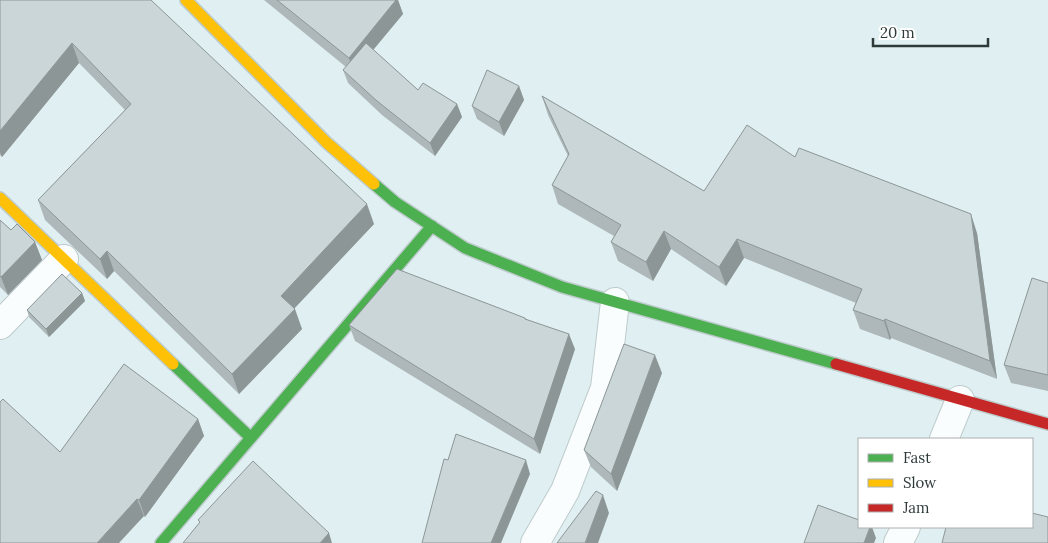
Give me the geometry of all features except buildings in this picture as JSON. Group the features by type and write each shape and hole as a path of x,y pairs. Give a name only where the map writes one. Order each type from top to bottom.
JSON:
{"street":[{"path":"186,0 326,142 395,202 465,248 562,287 964,402 1048,424"},
{"path":"0,198 252,438"},
{"path":"161,543 432,226"},
{"path":"0,325 64,259"},
{"path":"535,543 565,491 605,388 615,302"},
{"path":"945,438 964,402"},
{"path":"898,543 906,528"}],"traffic: fast":[{"path":"374,184 395,202 465,248 562,287 836,364"},
{"path":"161,543 432,226"},
{"path":"173,364 251,438"}],"traffic: slow":[{"path":"186,0 326,142 374,184"},
{"path":"0,198 173,364"}],"traffic: jam":[{"path":"836,364 1048,424"}]}
